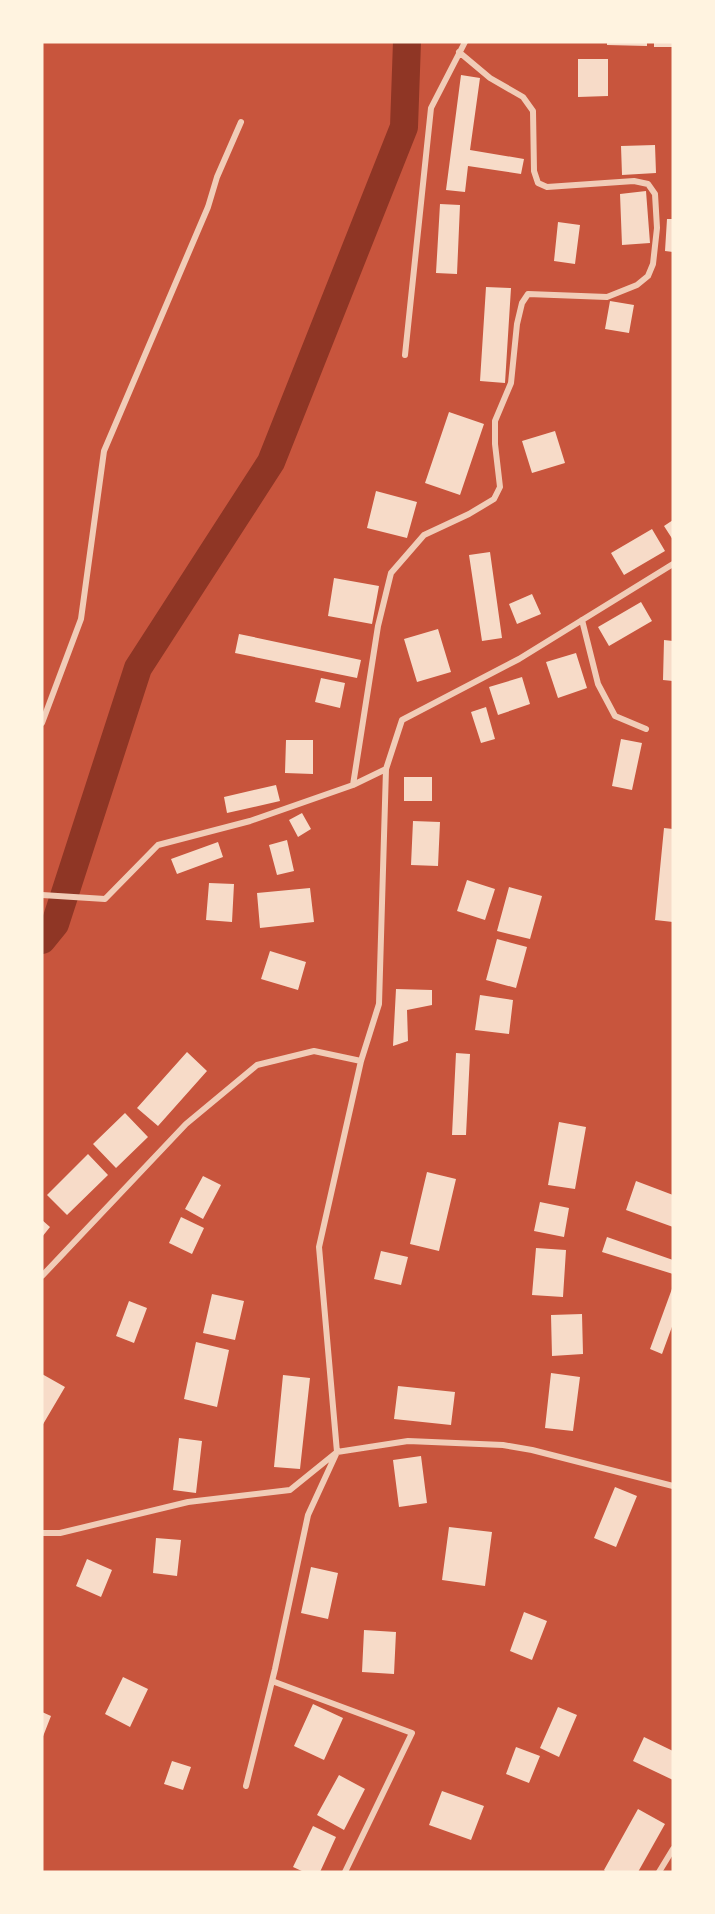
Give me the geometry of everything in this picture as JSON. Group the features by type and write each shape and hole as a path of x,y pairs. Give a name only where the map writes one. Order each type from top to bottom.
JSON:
{"street":[{"path":"405,355 431,108 465,42"},
{"path":"353,785 378,626 391,573 424,535 470,514 494,499 500,487 495,421 511,383 517,324 522,303 528,294 541,293 607,297 637,285 648,276 653,264 657,228 655,194 648,184 634,181 547,187 538,183 534,171 532,111 524,97 490,78 459,52"},
{"path":"42,723 81,619 104,451 241,122"},
{"path":"246,1786 272,1681 308,1515 337,1452 319,1247 362,1061 379,1004 386,769 402,720 519,659 673,564"},
{"path":"582,620 598,684 615,716 646,729"},
{"path":"43,895 105,900 158,845 250,821 353,785 386,769"},
{"path":"42,1276 186,1124 257,1065 314,1051 362,1061"},
{"path":"42,1533 60,1533 188,1502 290,1490 337,1452 408,1441 503,1445 532,1450 673,1486"},
{"path":"272,1681 411,1733 345,1872"},
{"path":"659,1872 673,1849"}],"building":[{"path":"607,42 647,42 647,46 607,45"},
{"path":"654,42 673,42 673,47 654,47"},
{"path":"578,59 608,59 608,96 578,97"},
{"path":"461,75 480,78 470,150 524,159 521,174 468,166 465,192 446,190"},
{"path":"655,145 656,173 622,175 621,146"},
{"path":"646,191 650,243 622,245 620,194"},
{"path":"440,204 460,205 457,274 436,273"},
{"path":"667,219 673,219 673,252 665,251"},
{"path":"558,222 580,225 575,264 554,261"},
{"path":"486,287 511,288 505,383 480,381"},
{"path":"610,301 634,305 629,333 605,329"},
{"path":"449,412 484,424 460,495 425,483"},
{"path":"555,431 565,463 532,473 522,441"},
{"path":"376,491 417,502 407,538 367,528"},
{"path":"673,520 673,540 664,526"},
{"path":"652,529 665,551 624,575 611,553"},
{"path":"490,552 502,638 482,641 469,555"},
{"path":"334,578 379,586 372,624 328,616"},
{"path":"532,594 541,614 517,624 509,604"},
{"path":"641,602 652,621 609,646 598,627"},
{"path":"438,629 451,672 417,682 404,639"},
{"path":"239,634 361,660 357,678 235,653"},
{"path":"664,640 673,641 673,681 663,680"},
{"path":"576,653 587,688 558,698 546,662"},
{"path":"522,677 530,704 498,715 489,687"},
{"path":"321,678 345,683 340,708 315,702"},
{"path":"486,707 495,739 481,743 471,712"},
{"path":"621,739 642,743 632,790 612,786"},
{"path":"286,740 313,740 313,774 285,773"},
{"path":"404,777 432,777 432,801 404,801"},
{"path":"276,785 280,801 227,813 224,797"},
{"path":"302,813 311,829 298,837 289,820"},
{"path":"413,821 440,822 438,866 411,865"},
{"path":"664,828 673,829 673,922 655,920"},
{"path":"287,840 294,871 277,875 269,845"},
{"path":"218,842 223,857 177,874 171,859"},
{"path":"467,880 495,889 485,920 457,911"},
{"path":"209,883 234,884 232,922 206,920"},
{"path":"509,887 542,896 530,939 497,931"},
{"path":"310,888 314,922 260,928 257,893"},
{"path":"497,939 527,947 516,988 486,980"},
{"path":"270,951 306,962 298,990 261,979"},
{"path":"396,989 432,990 432,1005 407,1010 408,1041 393,1046"},
{"path":"480,995 513,1000 509,1034 475,1030"},
{"path":"187,1052 207,1071 158,1126 137,1108"},
{"path":"456,1053 470,1054 466,1135 452,1135"},
{"path":"125,1113 148,1137 116,1168 93,1144"},
{"path":"559,1122 586,1127 575,1189 548,1185"},
{"path":"88,1154 108,1175 67,1215 47,1195"},
{"path":"427,1172 456,1179 439,1251 410,1244"},
{"path":"203,1176 221,1185 203,1219 185,1209"},
{"path":"636,1181 673,1195 673,1227 626,1210"},
{"path":"540,1202 569,1208 564,1237 534,1231"},
{"path":"181,1217 204,1228 192,1254 169,1243"},
{"path":"42,1220 50,1227 42,1237"},
{"path":"607,1237 673,1260 673,1274 602,1252"},
{"path":"536,1248 566,1250 563,1297 532,1295"},
{"path":"381,1251 408,1257 401,1285 374,1279"},
{"path":"673,1286 673,1324 662,1354 650,1349"},
{"path":"212,1294 244,1301 235,1340 203,1333"},
{"path":"129,1301 147,1308 134,1343 116,1336"},
{"path":"582,1314 583,1354 552,1356 551,1315"},
{"path":"196,1342 229,1350 217,1407 184,1399"},
{"path":"551,1373 580,1377 573,1431 545,1428"},
{"path":"42,1374 65,1387 42,1426"},
{"path":"283,1375 310,1378 300,1469 274,1467"},
{"path":"398,1386 455,1392 451,1425 394,1419"},
{"path":"179,1438 202,1441 196,1493 173,1490"},
{"path":"421,1456 427,1503 399,1507 393,1460"},
{"path":"615,1487 637,1496 616,1547 594,1538"},
{"path":"449,1527 492,1532 485,1586 442,1580"},
{"path":"156,1538 181,1540 177,1576 153,1573"},
{"path":"87,1559 112,1570 101,1597 76,1586"},
{"path":"311,1567 338,1573 328,1619 301,1613"},
{"path":"524,1612 547,1621 532,1660 510,1651"},
{"path":"364,1630 396,1632 394,1674 362,1672"},
{"path":"123,1677 148,1689 130,1727 105,1714"},
{"path":"313,1704 343,1718 324,1760 294,1746"},
{"path":"558,1707 577,1715 559,1757 540,1748"},
{"path":"42,1712 51,1716 42,1739"},
{"path":"644,1737 673,1751 673,1780 633,1761"},
{"path":"516,1747 540,1756 529,1783 506,1774"},
{"path":"172,1761 191,1767 183,1790 164,1784"},
{"path":"339,1775 365,1789 344,1830 317,1815"},
{"path":"442,1791 484,1806 471,1840 429,1825"},
{"path":"638,1809 665,1824 638,1872 606,1872 604,1870"},
{"path":"313,1826 336,1837 320,1872 304,1872 293,1867"}],"waterway":[{"path":"42,940 55,924 138,668 271,462 404,127 407,42"}]}
